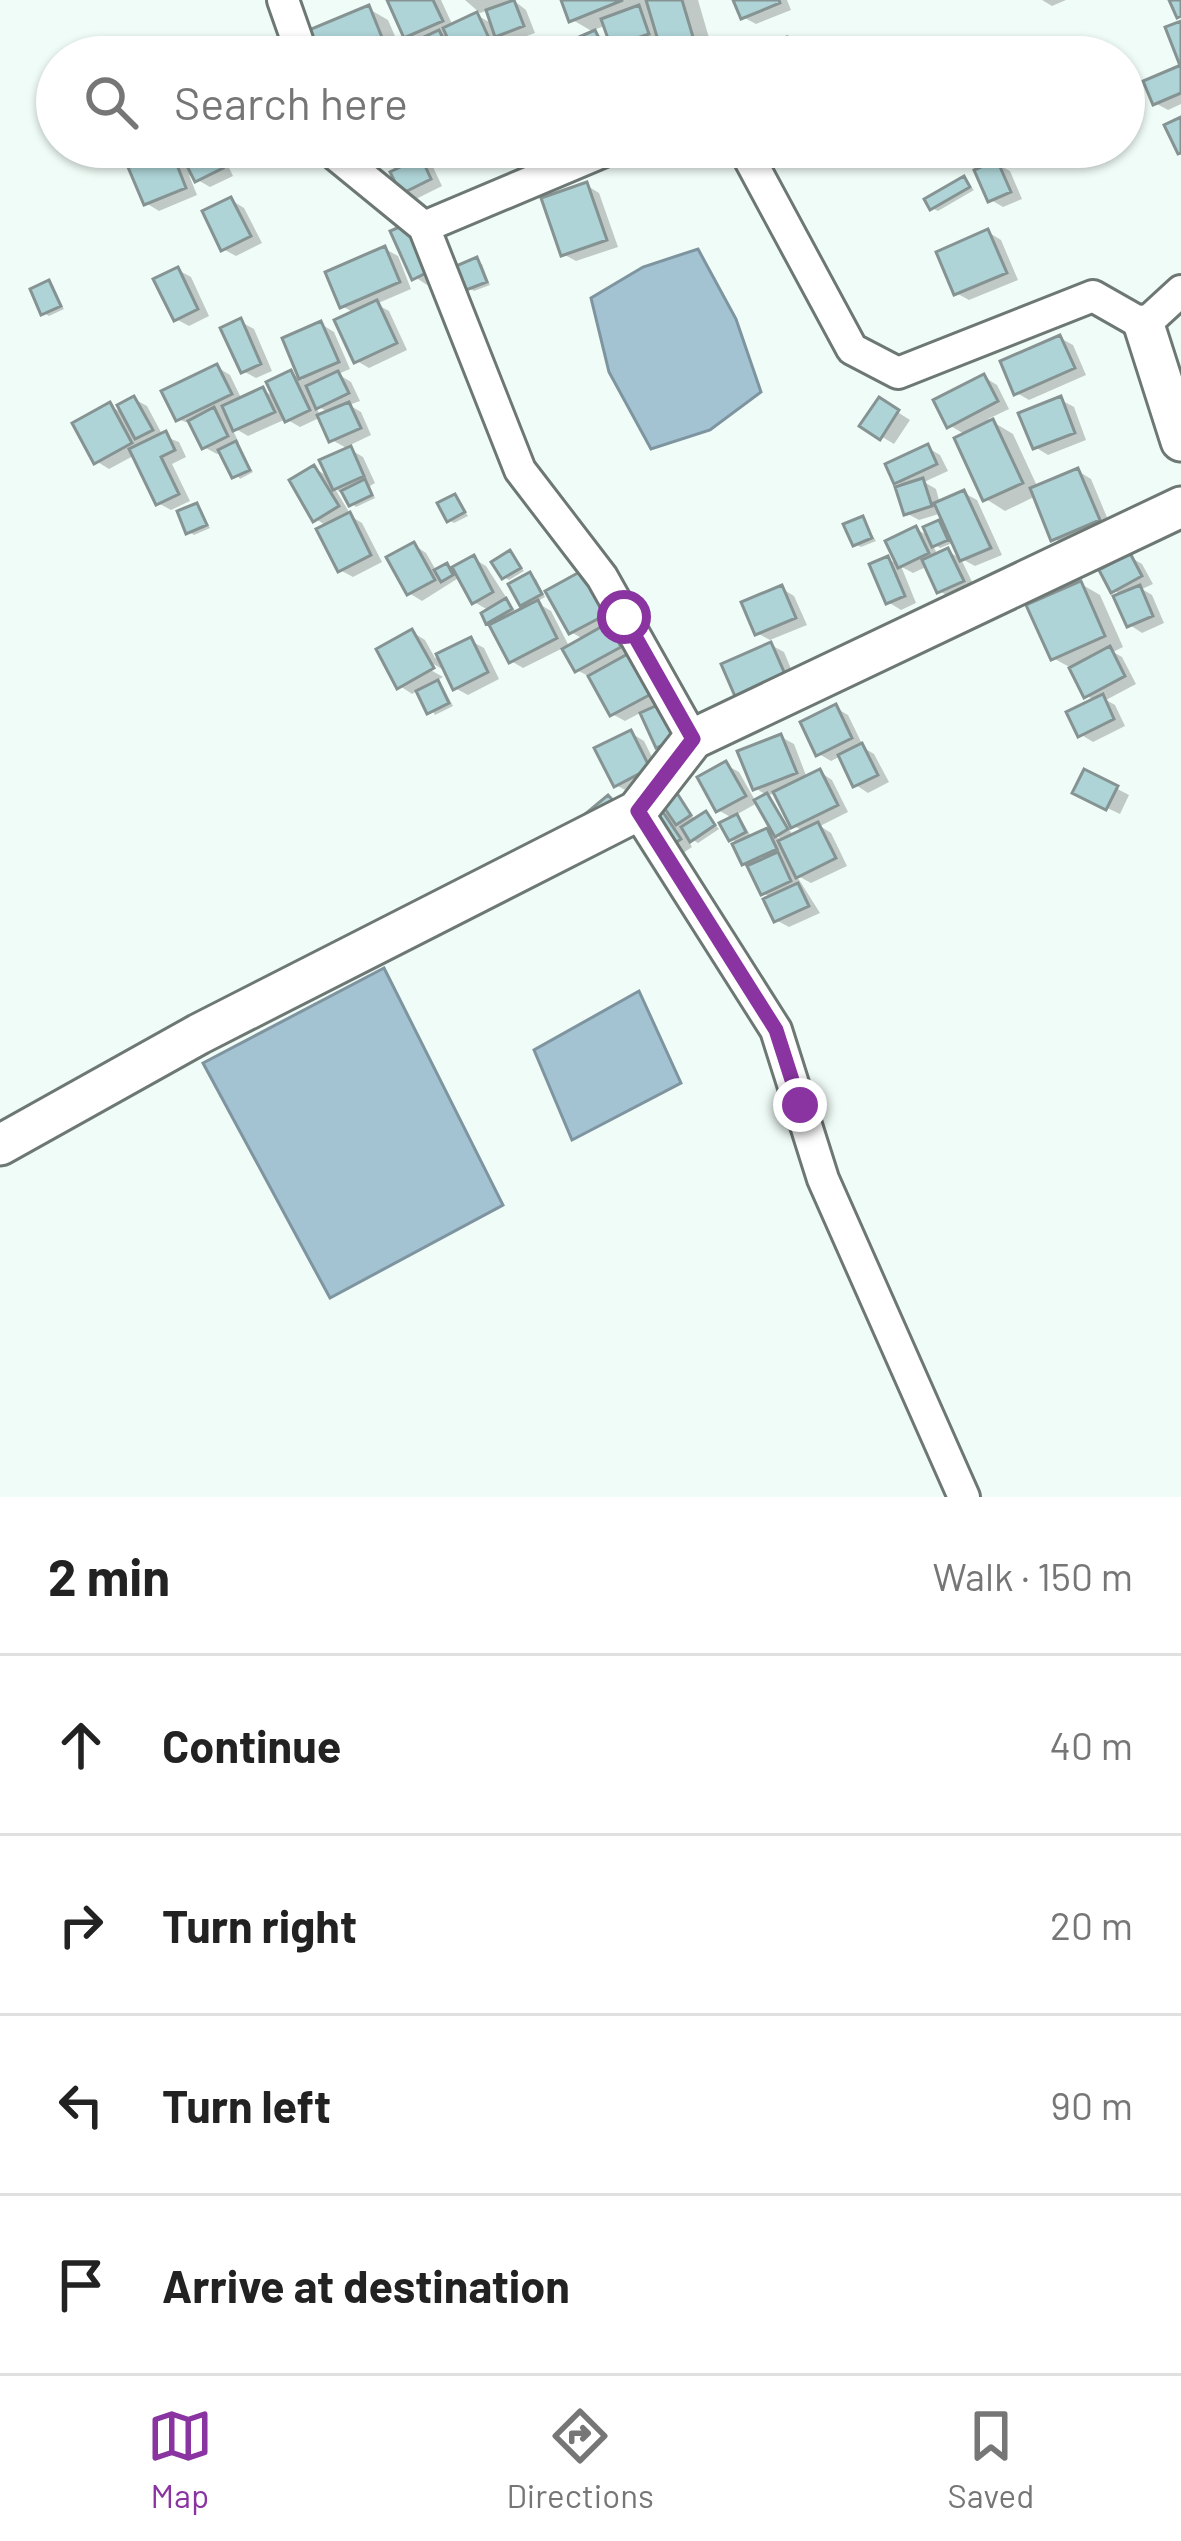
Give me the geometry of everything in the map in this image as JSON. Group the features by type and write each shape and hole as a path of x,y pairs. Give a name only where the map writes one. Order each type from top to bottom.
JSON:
{"street":[{"path":"283,0 296,36"},
{"path":"352,168 424,227 520,470 602,577 693,739"},
{"path":"424,227 564,168"},
{"path":"754,168 852,349 898,373 1093,296 1144,325 1181,441"},
{"path":"1144,325 1181,291"},
{"path":"0,1145 199,1034 638,811 693,739 1181,507"},
{"path":"638,811 776,1030 823,1179 964,1497"}],"water":[{"path":"698,249 736,319 761,392 710,430 651,449 609,372 591,298 643,267"},
{"path":"384,968 503,1205 330,1298 203,1063"},
{"path":"639,991 681,1083 572,1140 534,1050"}],"building":[{"path":"387,0 433,0 443,21 403,36"},
{"path":"514,0 524,26 495,36 486,10"},
{"path":"561,0 623,0 569,22"},
{"path":"646,0 682,0 693,36 657,36"},
{"path":"733,0 779,0 780,3 741,19"},
{"path":"1169,0 1181,0 1181,16 1177,18"},
{"path":"369,5 381,36 306,36 304,32"},
{"path":"639,5 649,34 607,36 601,19"},
{"path":"477,12 488,36 447,36 443,28"},
{"path":"1181,21 1181,63 1179,63 1165,27"},
{"path":"1181,65 1181,93 1153,105 1145,80"},
{"path":"1181,117 1181,153 1178,154 1164,125"},
{"path":"128,168 178,168 186,188 144,205"},
{"path":"188,168 223,168 195,182"},
{"path":"426,168 431,179 401,194 390,172"},
{"path":"1000,168 1011,192 988,202 974,170"},
{"path":"964,176 970,187 930,210 924,199"},
{"path":"587,182 607,240 561,256 541,198"},
{"path":"231,197 251,236 221,251 202,211"},
{"path":"409,223 430,271 412,280 390,231"},
{"path":"988,229 1007,273 954,295 936,252"},
{"path":"385,246 400,282 340,308 325,272"},
{"path":"477,257 487,282 466,290 456,266"},
{"path":"178,267 198,309 174,321 153,279"},
{"path":"49,280 61,306 41,315 30,289"},
{"path":"377,300 397,343 354,363 334,320"},
{"path":"241,318 261,364 241,373 220,328"},
{"path":"321,321 339,362 299,379 282,338"},
{"path":"1060,335 1075,368 1014,395 1000,361"},
{"path":"217,364 232,394 176,421 161,391"},
{"path":"291,370 310,410 285,422 266,382"},
{"path":"338,371 349,393 316,409 306,386"},
{"path":"984,374 998,401 947,428 933,400"},
{"path":"263,387 275,412 233,431 222,406"},
{"path":"134,396 153,430 135,439 117,405"},
{"path":"1061,396 1075,433 1033,449 1018,413"},
{"path":"879,397 899,410 880,440 859,426"},
{"path":"110,402 132,443 94,464 72,423"},
{"path":"349,402 361,428 329,442 317,415"},
{"path":"214,407 228,436 202,449 188,421"},
{"path":"993,419 1023,483 983,501 954,438"},
{"path":"166,431 175,450 161,457 179,494 156,505 129,449"},
{"path":"236,441 250,470 232,478 218,450"},
{"path":"928,444 937,464 894,484 885,464"},
{"path":"351,446 364,476 333,490 319,460"},
{"path":"314,465 339,506 313,522 289,480"},
{"path":"1078,468 1100,520 1051,541 1030,488"},
{"path":"923,478 932,506 904,515 895,487"},
{"path":"365,479 372,495 349,506 341,491"},
{"path":"964,490 991,548 960,561 934,503"},
{"path":"455,494 465,512 447,522 437,503"},
{"path":"197,503 207,525 186,534 177,511"},
{"path":"350,512 371,555 338,572 316,529"},
{"path":"863,516 872,538 853,546 843,524"},
{"path":"939,520 948,540 932,547 923,527"},
{"path":"916,526 929,553 898,568 885,541"},
{"path":"414,542 435,580 407,595 386,557"},
{"path":"948,548 964,581 937,593 922,560"},
{"path":"510,550 521,568 502,579 491,562"},
{"path":"1130,553 1142,576 1111,593 1099,570"},
{"path":"474,555 493,592 472,604 452,567"},
{"path":"888,556 905,596 886,604 869,564"},
{"path":"447,563 453,575 441,582 434,570"},
{"path":"585,569 609,613 569,634 545,591"},
{"path":"530,572 542,594 520,606 508,584"},
{"path":"1081,581 1105,636 1051,660 1026,605"},
{"path":"782,585 796,618 755,635 741,602"},
{"path":"1140,585 1153,616 1127,627 1113,596"},
{"path":"506,598 512,609 486,624 481,613"},
{"path":"538,600 557,638 509,663 489,625"},
{"path":"608,623 621,647 575,672 562,649"},
{"path":"412,629 434,668 397,689 376,649"},
{"path":"471,637 488,672 453,690 436,654"},
{"path":"771,642 791,688 741,710 721,664"},
{"path":"1110,646 1125,676 1084,698 1069,668"},
{"path":"633,651 655,692 610,716 588,676"},
{"path":"438,680 449,703 427,714 416,691"},
{"path":"1103,694 1114,719 1078,737 1066,712"},
{"path":"660,704 676,739 656,748 640,713"},
{"path":"836,704 852,738 816,756 800,722"},
{"path":"631,730 650,768 614,787 594,748"},
{"path":"781,734 797,773 753,790 737,751"},
{"path":"862,743 878,775 853,787 838,755"},
{"path":"726,761 746,796 716,812 697,777"},
{"path":"820,769 838,805 791,828 773,792"},
{"path":"1084,769 1118,786 1106,810 1072,793"},
{"path":"675,790 691,815 676,825 659,800"},
{"path":"767,793 788,829 775,837 754,800"},
{"path":"608,795 619,807 594,827 584,815"},
{"path":"659,806 681,839 665,850 643,817"},
{"path":"706,811 715,825 690,842 681,827"},
{"path":"737,814 746,832 729,841 719,823"},
{"path":"818,822 836,858 796,878 778,841"},
{"path":"767,828 777,849 742,865 732,844"},
{"path":"778,852 791,881 761,895 747,866"},
{"path":"798,883 809,906 774,922 763,899"}],"route":[{"path":"624,617 693,739 638,811 776,1030 800,1105"}]}
